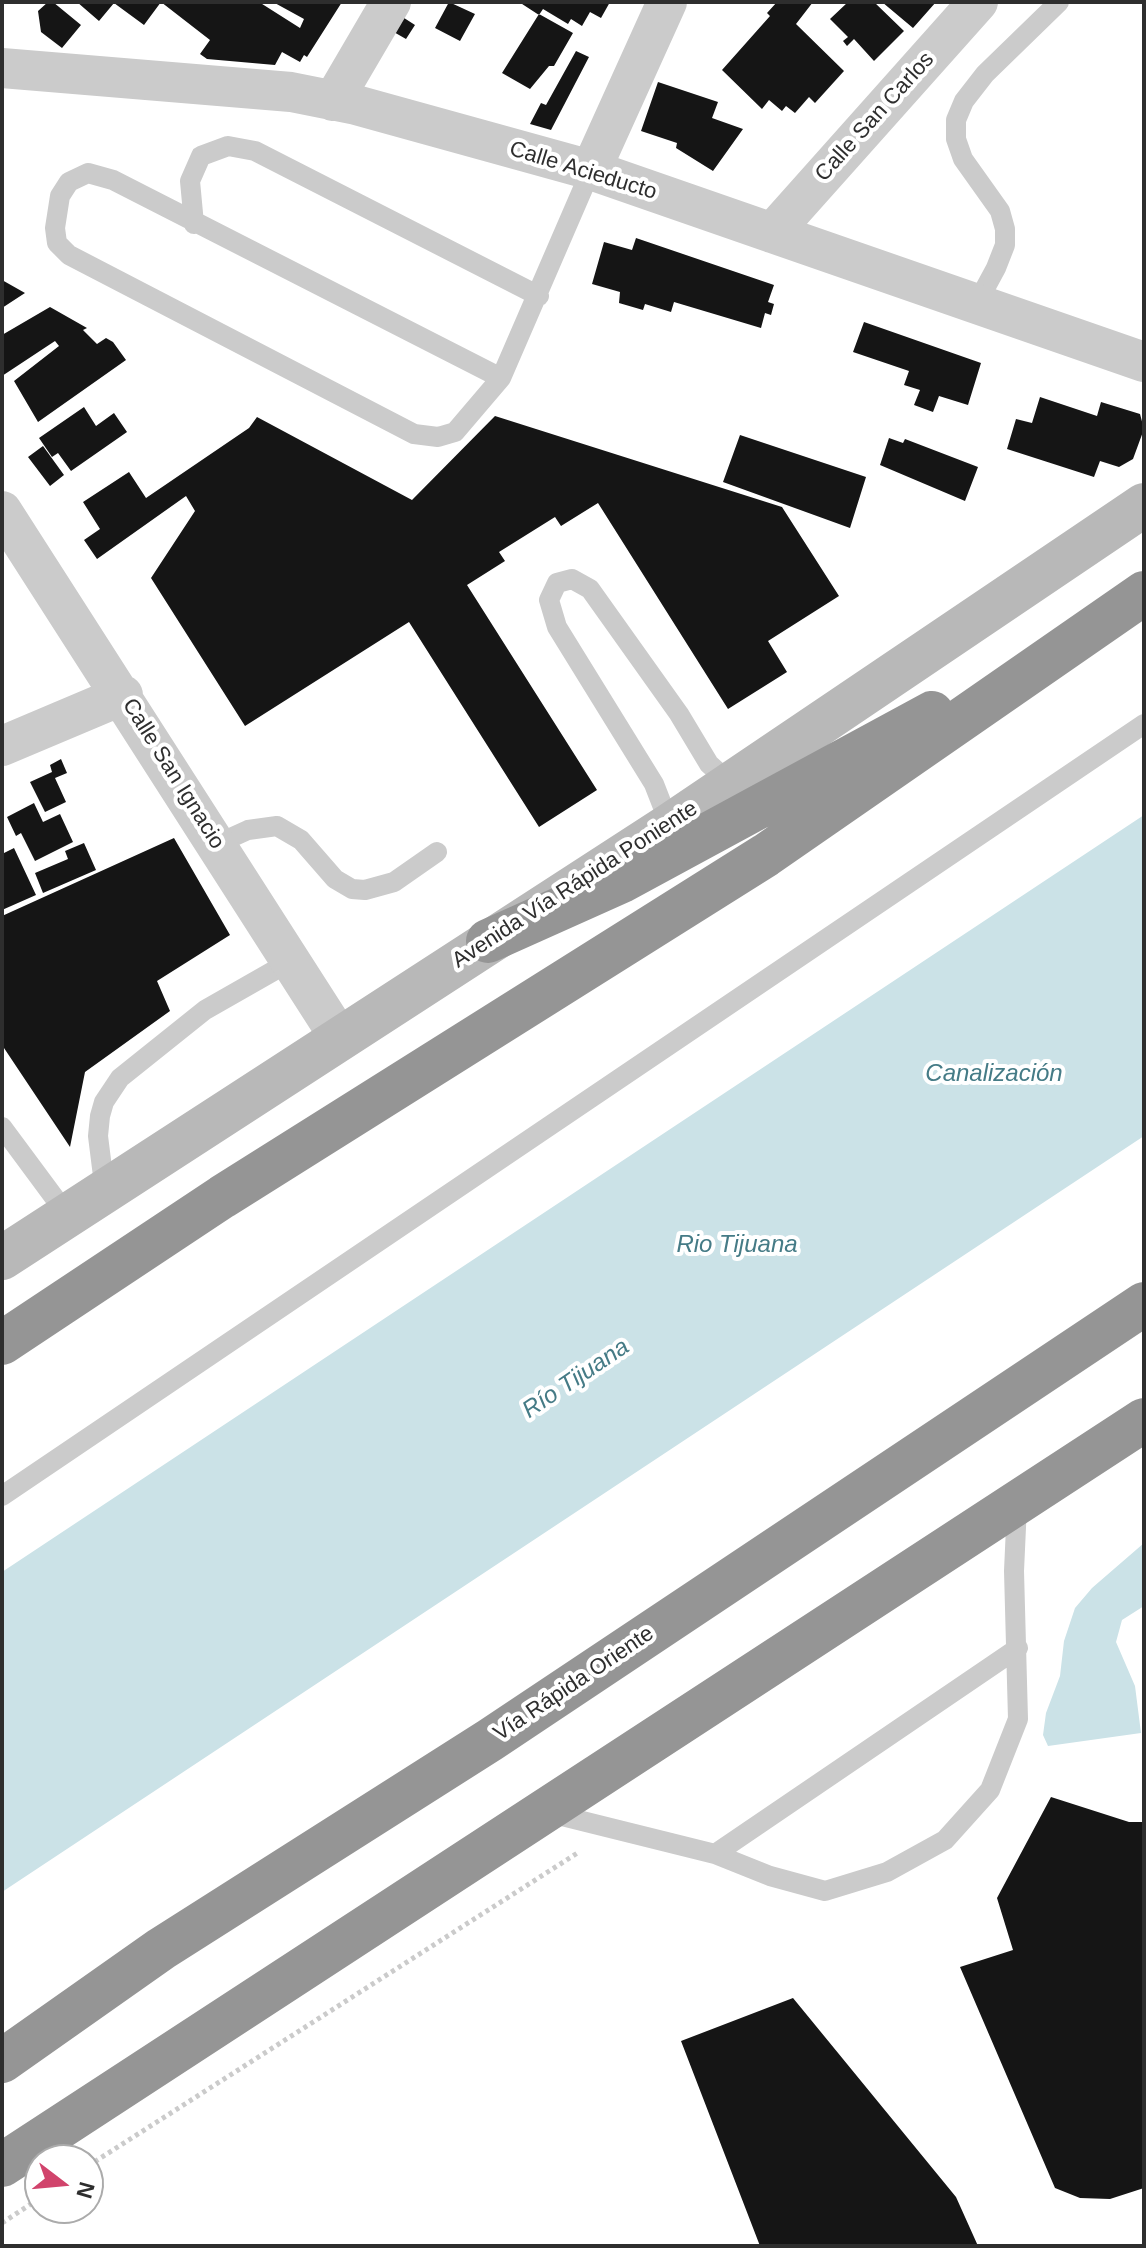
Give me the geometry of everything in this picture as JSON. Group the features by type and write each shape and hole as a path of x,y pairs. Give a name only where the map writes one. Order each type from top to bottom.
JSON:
{"highway":[{"path":"2,1343 222,1197 766,855 1144,593"},
{"path":"488,941 622,881 792,786 1070,644"},
{"name":"Vía Rápida Oriente","path":"2,2061 161,1949 490,1740 1144,1304"},
{"path":"2,2165 1144,1420"}],"main road":[{"name":"Avenida Vía Rápida Poniente","path":"2,1258 670,825 1144,505"}],"street":[{"path":"333,101 391,2"},
{"path":"591,170 667,2"},
{"name":"Calle San Carlos","path":"772,233 978,2"},
{"name":"Calle Acieducto","path":"2,68 117,80 264,89 333,101 591,170 1144,362"},
{"name":"Calle San Ignacio","path":"2,511 123,695 341,1040"},
{"path":"2,746 123,695"}],"lane":[{"path":"976,305 1005,245 1005,229 1000,211 963,159 956,139 956,120 964,101 985,74 1059,2"},
{"path":"194,224 190,181 201,156 228,146 255,151 539,296"},
{"path":"501,378 113,180 88,173 69,182 60,196 55,228 57,243 69,255 414,434 438,437 455,432 501,378 591,170"},
{"path":"670,825 654,784 557,627 549,600 557,583 572,579 581,582 599,599 709,764 730,783"},
{"path":"2,1496 1144,724"},
{"path":"217,844 248,830 277,826 301,840 335,879 352,889 365,890 394,882 437,852"},
{"path":"105,1192 98,1136 100,1116 104,1102 120,1078 205,1010 291,961"},
{"path":"2,1127 68,1216"},
{"path":"542,1811 715,1854 770,1876 825,1891 887,1872 945,1840 990,1790 1018,1719 1014,1571 1017,1502"},
{"path":"715,1854 1018,1648"}],"path":[{"path":"104,2156 614,1829"},
{"path":"2,2223 24,2209"}],"water":[{"name":"Rio Tijuana","path":"1144,815 1144,1136 2,1892 2,1572"},
{"path":"1144,1543 1144,1606 1122,1620 1116,1642 1135,1686 1141,1733 1048,1746 1043,1735 1046,1713 1060,1676 1064,1641 1075,1608 1092,1588"}],"building":[{"path":"48,2 53,2 81,25 62,48 41,32 38,11"},
{"path":"77,2 161,2 144,25 114,3 99,21"},
{"path":"161,2 259,2 300,28 304,19 273,2 342,2 307,57 304,55 300,62 282,52 275,65 207,59 200,54 210,40"},
{"path":"449,2 475,14 460,41 435,28"},
{"path":"519,2 610,2 601,18 590,12 582,26 571,19 568,24 543,9 539,15"},
{"path":"777,2 813,2 796,24 844,71 815,103 809,97 795,113 786,106 782,111 769,100 762,109 722,70 770,16 767,13"},
{"path":"848,2 874,2 904,31 874,61 854,39 847,46 843,41 848,37 830,19"},
{"path":"882,2 936,2 913,28"},
{"path":"539,14 573,33 554,66 549,66 530,89 502,73"},
{"path":"401,16 415,25 406,39 392,31"},
{"path":"576,51 589,57 551,130 530,124 541,103 546,105"},
{"path":"658,82 718,102 712,118 743,129 713,171 676,148 677,143 641,131"},
{"path":"636,238 774,285 768,302 774,304 771,315 765,313 761,328 674,302 671,312 645,304 643,310 619,303 620,292 592,284 604,242 632,250"},
{"path":"2,280 25,293 2,308"},
{"path":"50,307 87,328 83,330 97,344 106,338 113,342 126,360 38,422 14,381 59,346 55,341 2,376 2,335"},
{"path":"864,322 981,363 968,405 939,396 933,412 914,405 920,390 904,385 909,371 853,352"},
{"path":"1040,397 1097,416 1101,402 1140,414 1144,429 1133,459 1119,467 1100,461 1094,477 1007,449 1016,419 1032,423"},
{"path":"84,407 96,426 114,413 127,432 71,471 58,453 52,457 39,438"},
{"path":"495,416 782,507 839,596 768,641 787,672 728,709 598,503 561,526 555,517 499,552 505,561 467,585 597,790 539,827 409,622 245,726 151,578 195,511 186,496 97,559 84,540 100,529 83,502 129,472 146,498 249,428 257,417 412,500"},
{"path":"740,435 866,477 850,528 723,482"},
{"path":"889,438 903,443 905,439 978,467 965,501 880,465"},
{"path":"43,446 64,475 50,486 28,457"},
{"path":"61,759 67,773 55,778 66,802 45,812 30,782 52,772 50,765"},
{"path":"34,803 43,822 60,814 73,842 35,861 21,833 16,836 7,817"},
{"path":"174,838 230,935 157,981 170,1011 85,1072 70,1147 2,1045 2,916"},
{"path":"84,843 96,870 43,893 35,873 68,859 65,851"},
{"path":"14,848 36,895 2,910 2,854"},
{"path":"1051,1797 1129,1822 1144,1822 1144,2188 1110,2199 1080,2198 1055,2188 960,1967 1013,1950 997,1898"},
{"path":"793,1998 956,2197 978,2246 760,2246 681,2041"}],"water label":[{"name":"Canalización","path":"994,1074"},
{"name":"Río Tijuana","path":"576,1379"}]}
